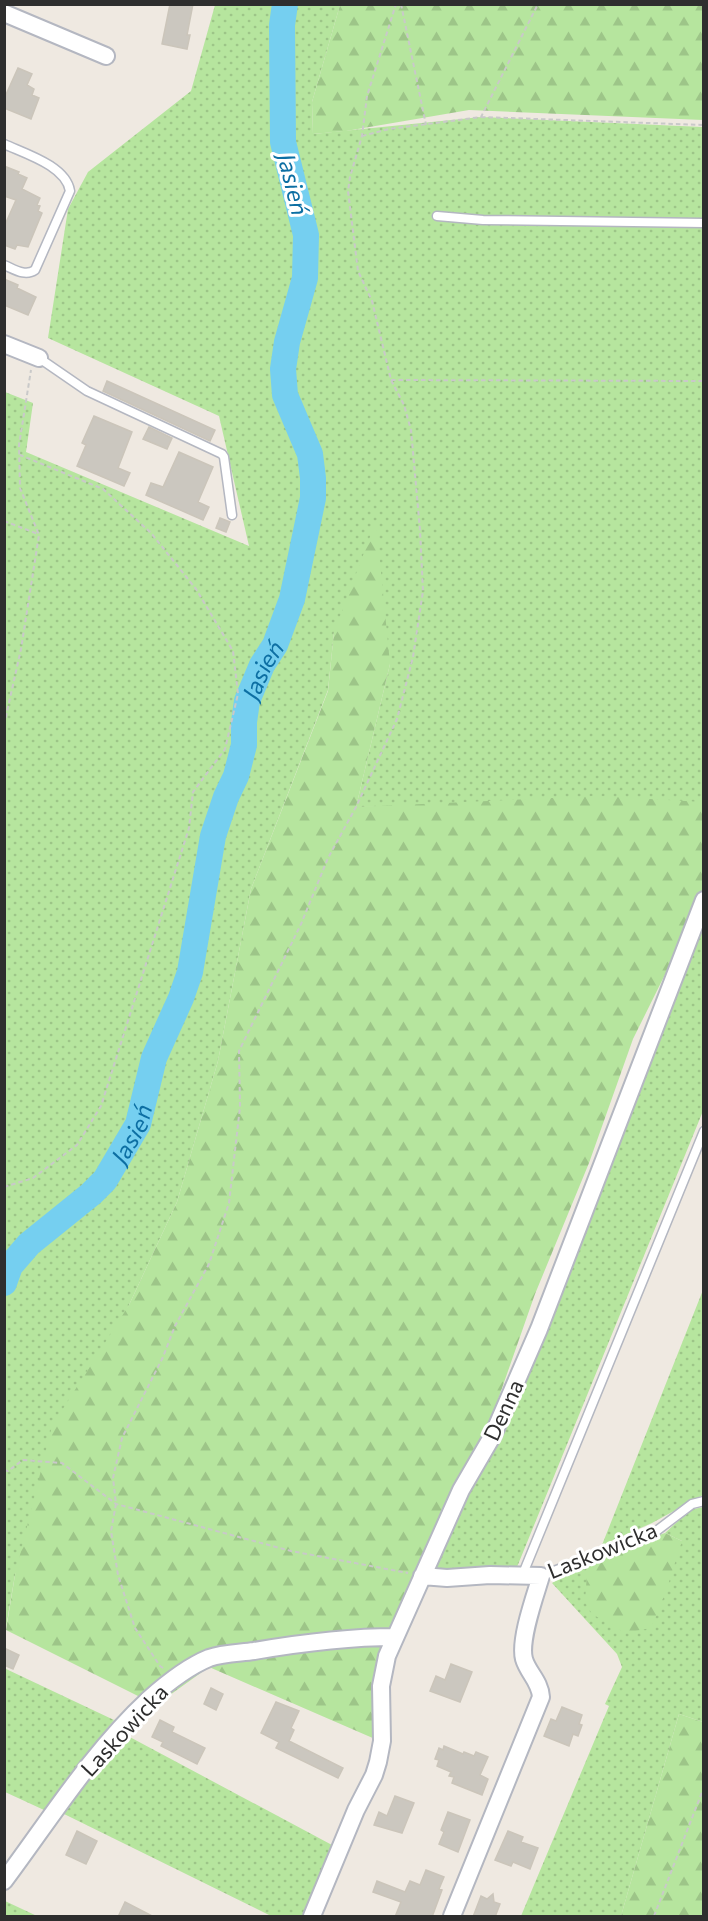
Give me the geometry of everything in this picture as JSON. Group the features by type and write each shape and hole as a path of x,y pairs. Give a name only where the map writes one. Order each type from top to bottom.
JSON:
{"street":[{"path":"4,12 106,56"},
{"path":"4,344 36,357"},
{"name":"Denna","path":"312,1917 356,1810 374,1775 382,1741 381,1686 387,1656 461,1490 493,1435 539,1329 704,900"},
{"name":"Laskowicka","path":"422,1576 447,1578 490,1575 541,1576"},
{"path":"452,1917 541,1697 537,1681 524,1659 524,1646 541,1576"},
{"name":"Laskowicka","path":"4,1881 55,1808 106,1743 132,1715 178,1675 210,1658 298,1644 395,1637"}],"lane":[{"path":"4,144 58,170 66,178 70,191 34,270 26,273 4,265"},
{"path":"437,216 483,220 704,223"},
{"path":"36,357 87,392 222,454 232,515"},
{"path":"522,1576 704,1131"},
{"name":"Laskowicka","path":"541,1576 655,1532 692,1504 704,1501"}],"path":[{"path":"178,1675 159,1666 135,1628 116,1564 111,1531 116,1504 113,1478 122,1438 163,1357 175,1326 209,1264 229,1203 240,1107 239,1051 301,924 328,858 356,807 397,719 413,657 423,591 411,430 404,405 391,380 372,301 358,271 348,191 362,136 367,96 396,4"},
{"path":"401,4 426,125"},
{"path":"481,117 538,4"},
{"path":"362,136 389,129 481,117 704,125"},
{"path":"4,725 21,649 39,535 20,488 21,429 36,357"},
{"path":"391,380 704,381"},
{"path":"4,1187 33,1178 77,1145 101,1106 189,828 193,792 225,749 238,694 233,651 196,589 151,533 104,489 20,455"},
{"path":"4,521 39,535"},
{"path":"6,1470 23,1460 62,1463 116,1504 291,1551 422,1576"},
{"path":"654,1917 704,1788"}],"green space":[{"path":"215,5 340,5 312,102 313,134 481,117 703,127 703,805 356,807 390,664 334,632 328,690 251,889 218,1061 177,1202 129,1305 15,1575 5,1633 5,392 33,403 26,452 249,546 219,416 48,338 68,209 88,172 191,91"},
{"path":"340,5 703,5 703,120 469,110 346,131 313,134 312,102"},
{"path":"376,521 390,664 356,807 597,796 703,802 703,898 633,1039 589,1163 535,1294 487,1431 381,1654 375,1739 209,1667 156,1705 6,1630 15,1575 52,1426 129,1305 177,1202 218,1061 251,889 328,691 334,632"},
{"path":"703,920 703,1111 517,1567 437,1570 435,1563 513,1407 596,1206"},
{"path":"703,1290 703,1495 652,1523 602,1545"},
{"path":"703,1507 703,1722 679,1714 621,1916 521,1916 609,1706 605,1704 622,1667 617,1654 552,1583 598,1556 682,1541 665,1533 690,1510"},
{"path":"665,1533 682,1541 651,1628 625,1633 592,1614 585,1602 587,1573 598,1556"},
{"path":"4,1668 114,1720 44,1810 5,1792"},
{"path":"679,1714 703,1722 703,1916 621,1916"},
{"path":"126,1735 332,1845 303,1916 271,1916 60,1812"},
{"path":"5,1901 37,1916 5,1916"}],"building":[{"path":"170,4 193,4 187,35 190,35 187,49 162,44"},
{"path":"18,68 32,74 27,85 34,89 32,95 39,98 31,119 4,108 4,99"},
{"path":"4,166 27,178 22,189 40,198 37,205 40,206 38,211 42,213 28,247 17,245 15,249 4,245 4,227 16,200 4,196"},
{"path":"4,279 36,297 28,315 4,305"},
{"path":"107,381 215,430 210,441 103,391"},
{"path":"94,416 132,432 118,468 130,473 124,486 77,466 86,445 82,443"},
{"path":"149,427 172,438 167,449 143,439"},
{"path":"179,452 213,467 198,502 209,507 203,520 146,495 151,483 163,487"},
{"path":"220,518 230,522 226,532 216,528"},
{"path":"4,1648 19,1655 13,1669 4,1665"},
{"path":"451,1664 472,1672 460,1702 430,1691 436,1676 445,1680"},
{"path":"211,1688 223,1694 216,1710 204,1704"},
{"path":"276,1702 299,1711 291,1728 294,1730 289,1741 343,1768 338,1778 276,1748 279,1742 261,1733"},
{"path":"562,1707 582,1715 579,1724 582,1725 578,1736 573,1734 569,1746 544,1736 551,1719 556,1721"},
{"path":"160,1720 174,1727 172,1732 205,1748 197,1764 161,1746 163,1742 152,1737"},
{"path":"444,1746 463,1754 464,1752 474,1756 476,1752 488,1757 480,1775 488,1779 482,1795 452,1783 454,1777 449,1776 451,1772 437,1766 439,1760 435,1759 439,1748 443,1750"},
{"path":"395,1796 414,1803 402,1833 374,1825 379,1812 387,1816"},
{"path":"448,1812 470,1820 458,1852 439,1844 444,1832 441,1830"},
{"path":"77,1831 97,1841 86,1864 66,1855"},
{"path":"508,1831 523,1837 521,1842 538,1848 530,1869 513,1862 511,1866 495,1860"},
{"path":"426,1870 444,1877 439,1889 442,1890 432,1917 395,1917 401,1902 373,1892 377,1881 405,1892 410,1881 420,1885"},
{"path":"493,1894 494,1902 500,1904 495,1917 473,1917 481,1896 487,1899"},
{"path":"125,1902 154,1917 118,1917"}],"waterway":[{"name":"Jasień","path":"4,1283 10,1266 29,1244 105,1180 138,1124 154,1058 190,972 213,836 226,797 236,776 244,745 247,701 262,665 275,645 292,599 313,498 313,478 310,454 285,395 283,369 287,342 305,278 306,235 283,142 282,25 285,4"}]}
